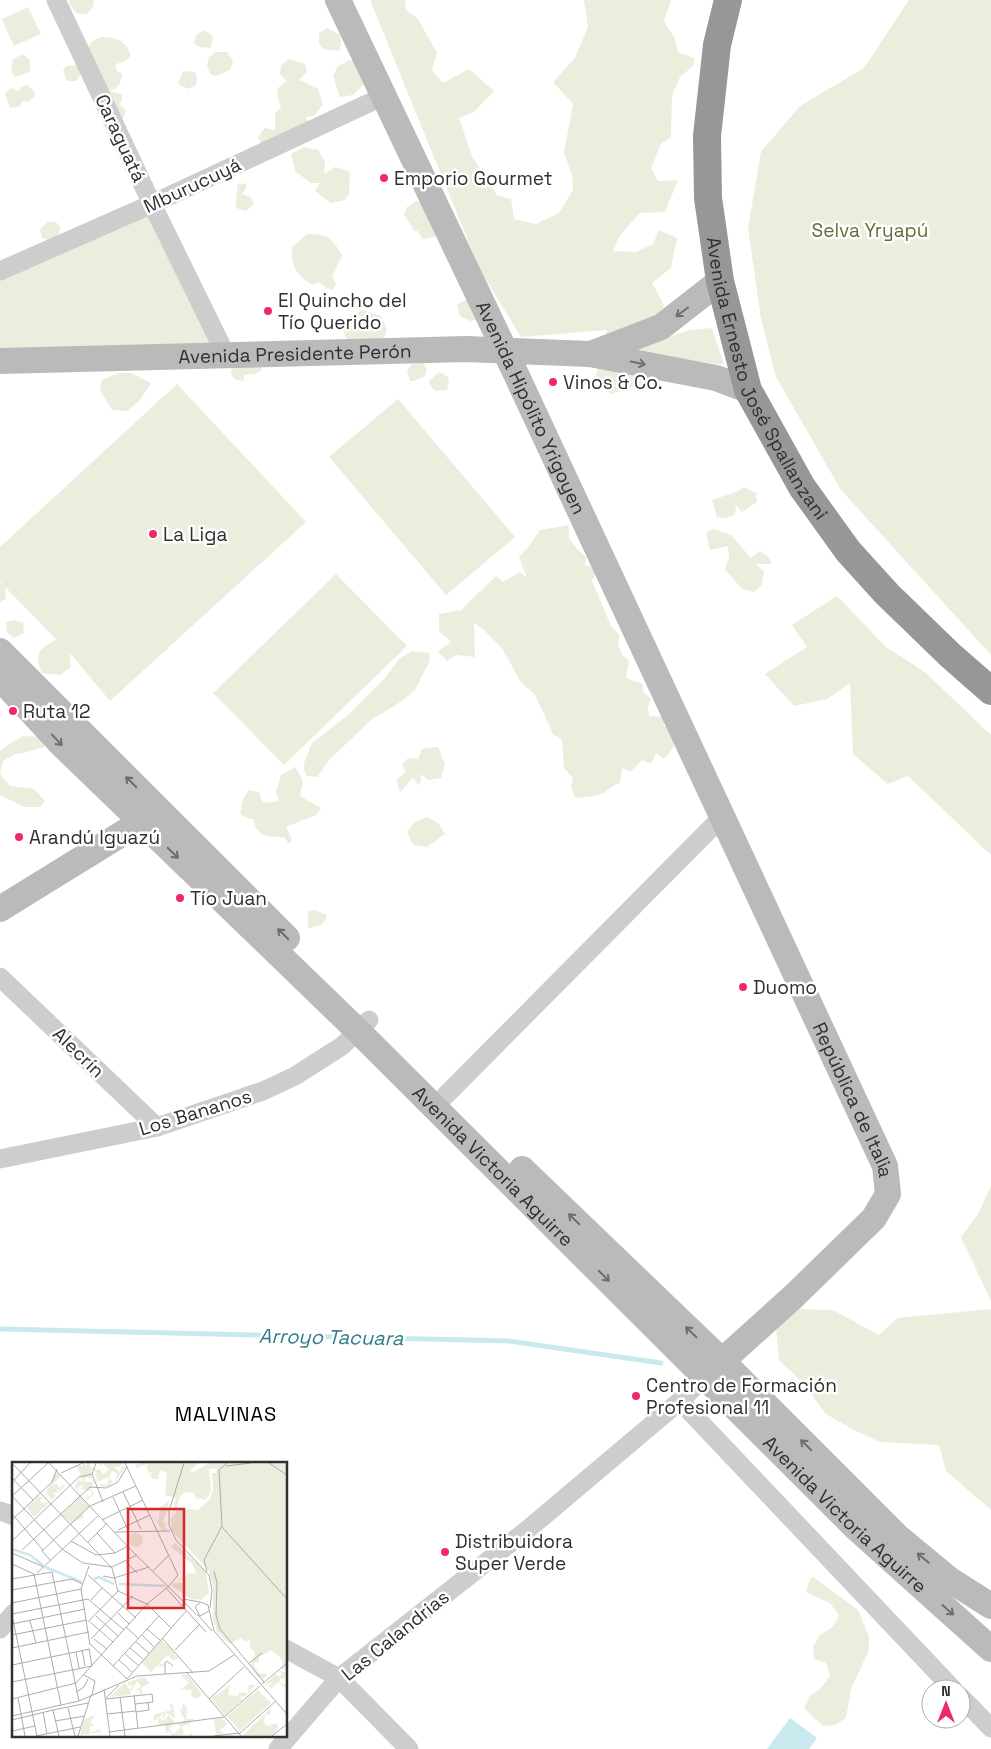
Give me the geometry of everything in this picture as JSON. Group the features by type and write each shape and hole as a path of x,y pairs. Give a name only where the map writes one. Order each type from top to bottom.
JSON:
{"highway":[{"name":"Avenida Ernesto José Spallanzani","path":"728,0 717,45 707,136 708,198 720,281 748,390 802,487 848,551 886,594 991,691"}],"main road":[{"name":"Avenida Hipólito Yrigoyen","path":"338,0 505,350 722,817"},
{"name":"Avenida Presidente Perón","path":"590,354 661,327 720,281"},
{"name":"Avenida Presidente Perón","path":"0,361 466,349 505,350 590,354 716,378 748,390"},
{"name":"Avenida Victoria Aguirre","path":"0,651 149,815 714,1369 898,1538 950,1580 991,1606"},
{"name":"Avenida Victoria Aguirre","path":"0,678 62,744 149,815"},
{"path":"0,909 149,815"},
{"name":"República de Italia","path":"714,1369 794,1296 874,1218 888,1194 885,1166 722,817"},
{"name":"Avenida Victoria Aguirre","path":"364,1026 445,1096 714,1369 855,1527 991,1649"}],"street":[{"name":"Caraguatá","path":"56,0 152,204 226,355"},
{"name":"Mburucuyá","path":"0,271 152,204 384,96"},
{"path":"445,1096 722,817"},
{"name":"Alecrín","path":"0,977 157,1126"},
{"name":"Los Bananos","path":"0,1159 157,1126 263,1091 287,1080 342,1046 364,1026"},
{"name":"Las Calandrias","path":"278,1749 339,1678 527,1530 680,1401 714,1369"},
{"path":"680,1401 944,1679"},
{"path":"0,1511 12,1515"},
{"path":"0,1629 12,1614"},
{"path":"288,1650 339,1678 409,1749"},
{"path":"971,1707 991,1728"}],"green space":[{"path":"69,0 94,0 93,7 87,14 76,13"},
{"path":"370,0 405,0 406,10 418,19 437,53 432,70 443,83 469,69 494,91 474,112 459,118 472,156 497,195 511,199 514,219 536,224 559,213 573,190 572,174 564,153 573,104 553,82 575,58 588,27 584,0 671,0 664,21 675,39 678,52 694,58 694,65 680,77 672,96 671,137 661,144 651,168 658,181 678,180 665,212 640,213 620,235 613,251 636,252 653,244 659,230 677,238 671,268 652,283 664,305 653,342 690,330 712,328 724,365 649,354 662,364 656,383 633,387 611,394 595,379 607,330 521,337 480,270"},
{"name":"Selva Yryapú","path":"909,0 991,0 991,655 841,490 776,377 761,319 748,228 761,152 800,106 864,68"},
{"path":"28,7 41,34 14,46 2,19"},
{"path":"327,28 340,35 341,44 339,51 323,49 319,44 319,33"},
{"path":"204,30 213,36 211,48 199,47 194,43 196,35"},
{"path":"101,37 120,41 126,46 131,55 126,61 116,64 116,70 122,74 121,81 117,87 108,91 122,94 122,101 119,104 126,110 120,122 87,54 90,43"},
{"path":"215,52 227,52 233,62 230,70 216,76 210,74 207,65 209,58"},
{"path":"23,54 30,60 30,72 15,77 11,71 13,59"},
{"path":"289,59 305,64 307,72 299,80 318,89 323,104 314,116 306,117 308,127 263,147 258,137 265,128 275,130 275,114 281,107 277,96 278,88 287,81 280,74 281,65"},
{"path":"349,60 365,65 366,82 353,95 340,97 333,76 338,66"},
{"path":"75,65 83,72 76,81 67,81 63,71 66,66"},
{"path":"183,71 195,72 197,78 196,85 188,89 178,84"},
{"path":"27,85 34,91 35,96 28,102 23,101 19,107 10,108 5,94 10,88 19,91 21,87"},
{"path":"304,147 318,150 325,162 324,174 335,167 350,172 349,194 345,200 331,203 315,191 320,183 311,183 295,171 291,154"},
{"path":"246,183 246,189 242,194 251,197 254,204 246,211 236,208 236,205 237,185"},
{"path":"416,201 423,201 438,224 435,237 422,239 418,231 414,231 404,214 407,207"},
{"path":"152,204 208,297 204,309 226,355 0,361 0,271"},
{"path":"48,222 56,222 60,227 59,234 51,240 42,238 40,229"},
{"path":"307,234 329,238 336,245 342,256 332,277 336,284 333,290 326,288 319,282 313,285 302,278 296,270 292,260 292,247"},
{"path":"471,298 481,318 470,321 460,316 457,304"},
{"path":"363,310 381,316 387,330 380,346 360,349 346,338 340,321"},
{"path":"233,361 260,362 262,370 255,374 244,375 244,381 234,379 231,373"},
{"path":"423,363 427,369 425,376 410,381 407,371 412,364"},
{"path":"439,372 447,376 449,381 447,390 435,391 430,385 429,381"},
{"path":"119,373 131,373 151,383 140,400 127,411 112,410 100,390 102,380"},
{"name":"La Liga","path":"177,384 306,522 110,701 69,652 71,667 60,675 42,673 38,661 39,653 45,646 56,640 62,645 5,587 6,598 0,603 0,584 2,584 0,582 0,547"},
{"path":"398,399 515,537 446,595 329,457"},
{"path":"744,487 756,493 757,502 742,512 736,505 735,515 725,518 717,517 712,500"},
{"path":"569,525 569,538 586,557 585,565 597,569 592,581 611,626 619,635 618,644 622,655 629,660 626,678 643,684 643,692 651,699 648,707 649,716 664,717 664,726 674,728 675,738 673,748 664,759 656,753 651,764 642,760 630,772 622,768 620,783 602,794 575,798 571,787 573,778 564,768 562,740 553,734 535,695 520,681 502,648 483,629 474,623 475,657 456,655 447,661 438,651 451,642 439,631 439,614 461,610 496,576 503,582 520,572 527,578 519,557 540,530"},
{"path":"714,529 731,535 751,558 760,551 769,557 772,564 755,564 764,571 762,584 755,592 742,589 725,569 729,558 728,546 710,550 706,532"},
{"path":"336,574 407,646 284,765 213,693"},
{"path":"837,596 885,646 926,673 991,735 991,855 908,776 888,784 853,754 850,683 827,699 794,706 765,674 807,647 792,625"},
{"path":"14,620 23,623 24,633 14,638 7,632 6,622"},
{"path":"412,651 429,653 430,660 415,690 402,701 371,720 329,760 317,777 307,776 304,770 304,763 312,743 347,716 385,678 399,659"},
{"path":"23,736 38,737 45,740 44,747 15,754 3,761 0,774 0,751 9,744"},
{"path":"438,747 445,764 441,778 428,780 421,774 421,781 418,785 413,778 400,792 396,780 406,772 402,765 408,758 418,759 422,749"},
{"path":"295,767 303,781 300,796 321,808 316,815 286,827 292,839 289,844 285,838 260,833 253,819 240,814 243,799 249,790 259,792 263,803 279,801 276,792 281,775"},
{"path":"0,774 10,786 34,789 45,801 40,807 25,807 0,795"},
{"path":"427,817 438,823 445,834 427,847 413,845 407,832 414,823"},
{"path":"315,910 327,915 326,919 320,925 308,928 309,911"},
{"path":"991,1186 991,1301 961,1237 978,1214"},
{"path":"798,1309 833,1310 879,1335 898,1318 991,1309 991,1510 946,1471 939,1445 880,1442 826,1414 802,1382 779,1360 776,1328"},
{"path":"813,1577 858,1610 869,1636 869,1650 851,1689 846,1718 835,1725 823,1726 804,1708 810,1696 821,1688 830,1676 826,1663 814,1659 813,1646 820,1635 833,1627 839,1615 830,1603 806,1592 810,1579"}],"water":[{"path":"790,1718 817,1738 809,1749 767,1749"}],"waterway":[{"name":"Arroyo Tacuara","path":"0,1329 509,1341 661,1363"}],"place":[{"name":"Emporio Gourmet","path":"384,178"},
{"name":"El Quincho del Tío Querido","path":"268,311"},
{"name":"Vinos & Co.","path":"553,382"},
{"name":"La Liga","path":"153,534"},
{"name":"Ruta 12","path":"13,711"},
{"name":"Arandú Iguazú","path":"19,837"},
{"name":"Tío Juan","path":"180,898"},
{"name":"Duomo","path":"743,987"},
{"name":"Centro de Formación Profesional 11","path":"636,1396"},
{"name":"Distribuidora Super Verde","path":"445,1552"}],"district":[{"name":"MALVINAS","path":"226,1414"}]}
